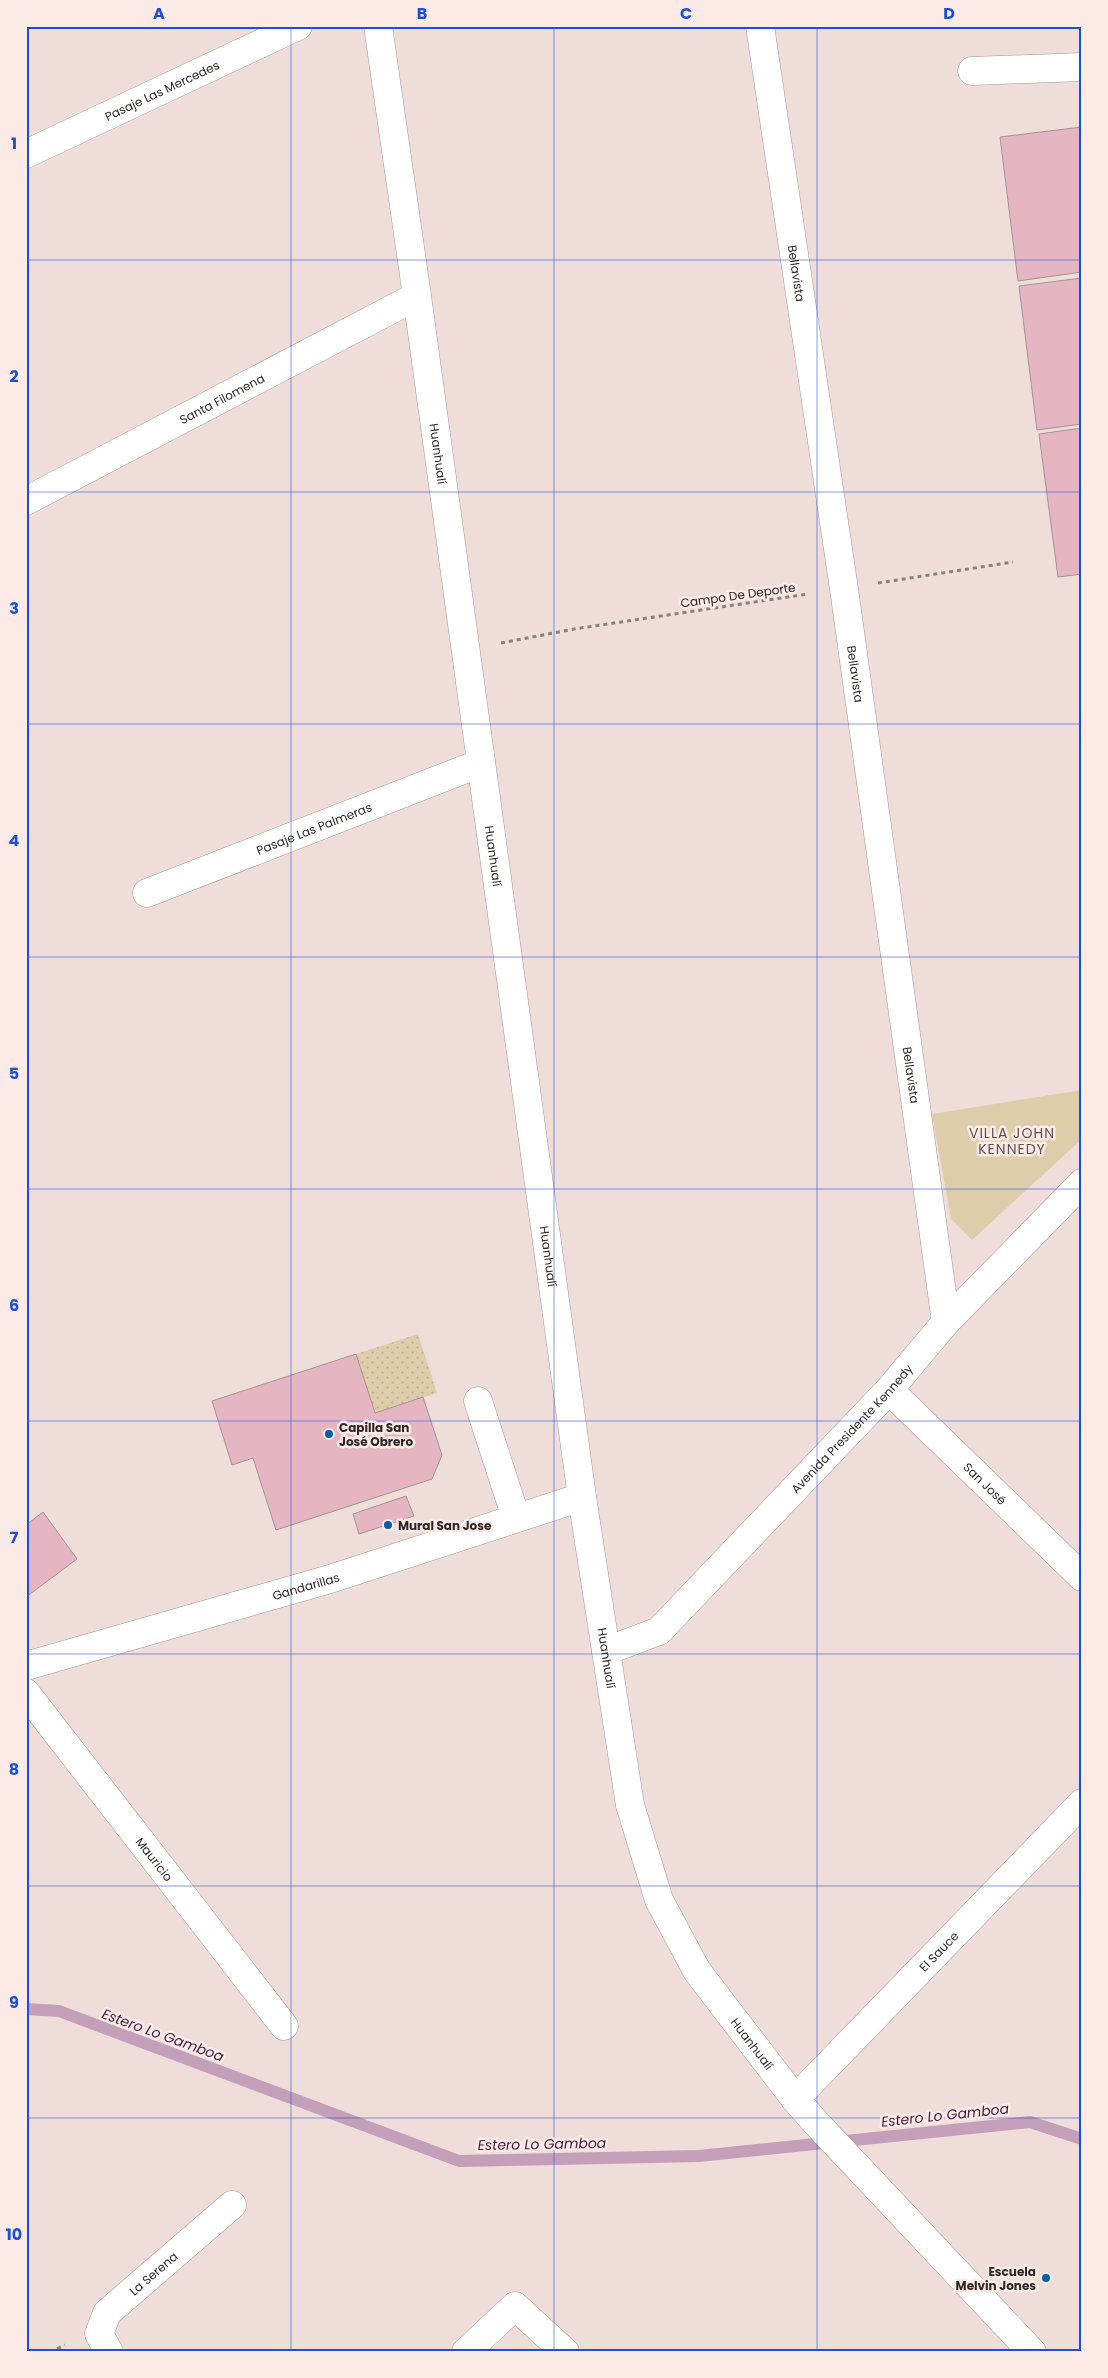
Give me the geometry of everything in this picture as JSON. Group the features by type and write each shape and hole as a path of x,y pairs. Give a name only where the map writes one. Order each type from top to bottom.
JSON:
{"street":[{"name":"Pasaje Las Mercedes","path":"26,154 298,26"},
{"name":"Huanhualí","path":"378,26 417,296 582,1497 630,1805 659,1900 697,1971 795,2099 818,2126 1032,2352"},
{"name":"Bellavista","path":"760,26 844,589 946,1322"},
{"path":"972,71 1082,67"},
{"name":"Santa Filomena","path":"26,501 417,296"},
{"name":"Pasaje Las Palmeras","path":"147,893 481,763"},
{"name":"Avenida Presidente Kennedy","path":"606,1651 658,1631 889,1390 946,1322 1082,1183"},
{"name":"San José","path":"889,1390 1082,1577"},
{"path":"478,1401 516,1518"},
{"name":"Gandarillas","path":"26,1666 330,1579 582,1497"},
{"name":"Mauricio","path":"26,1693 284,2026"},
{"name":"El Sauce","path":"795,2099 1082,1803"},
{"name":"La Serena","path":"109,2352 99,2334 107,2313 232,2205"},
{"path":"466,2352 515,2306 565,2352"}],"path":[{"name":"Campo De Deporte","path":"466,650 574,628 844,589 1013,562"}],"shaded area":[{"path":"1082,1090 1082,1139 972,1240 951,1219 932,1114"},
{"path":"418,1334 437,1393 375,1413 356,1354"}],"building":[{"path":"1082,127 1082,272 1018,281 1000,137"},
{"path":"1082,278 1082,424 1037,430 1019,286"},
{"path":"1082,428 1082,574 1058,577 1039,434"},
{"name":"Capilla San José Obrero","path":"356,1354 375,1413 423,1397 442,1455 432,1479 276,1530 253,1458 232,1465 212,1401"},
{"path":"406,1496 414,1516 359,1534 353,1514"},
{"path":"43,1512 77,1559 26,1597 26,1525"}],"waterway":[{"name":"Estero Lo Gamboa","path":"26,2009 59,2011 459,2161 699,2156 1030,2122 1082,2139"}],"place":[{"name":"Capilla San José Obrero","path":"329,1434"},
{"name":"Mural San Jose","path":"388,1525"},
{"name":"Escuela Melvin Jones","path":"1046,2278"}],"district":[{"name":"VILLA JOHN KENNEDY","path":"1012,1142"}]}
